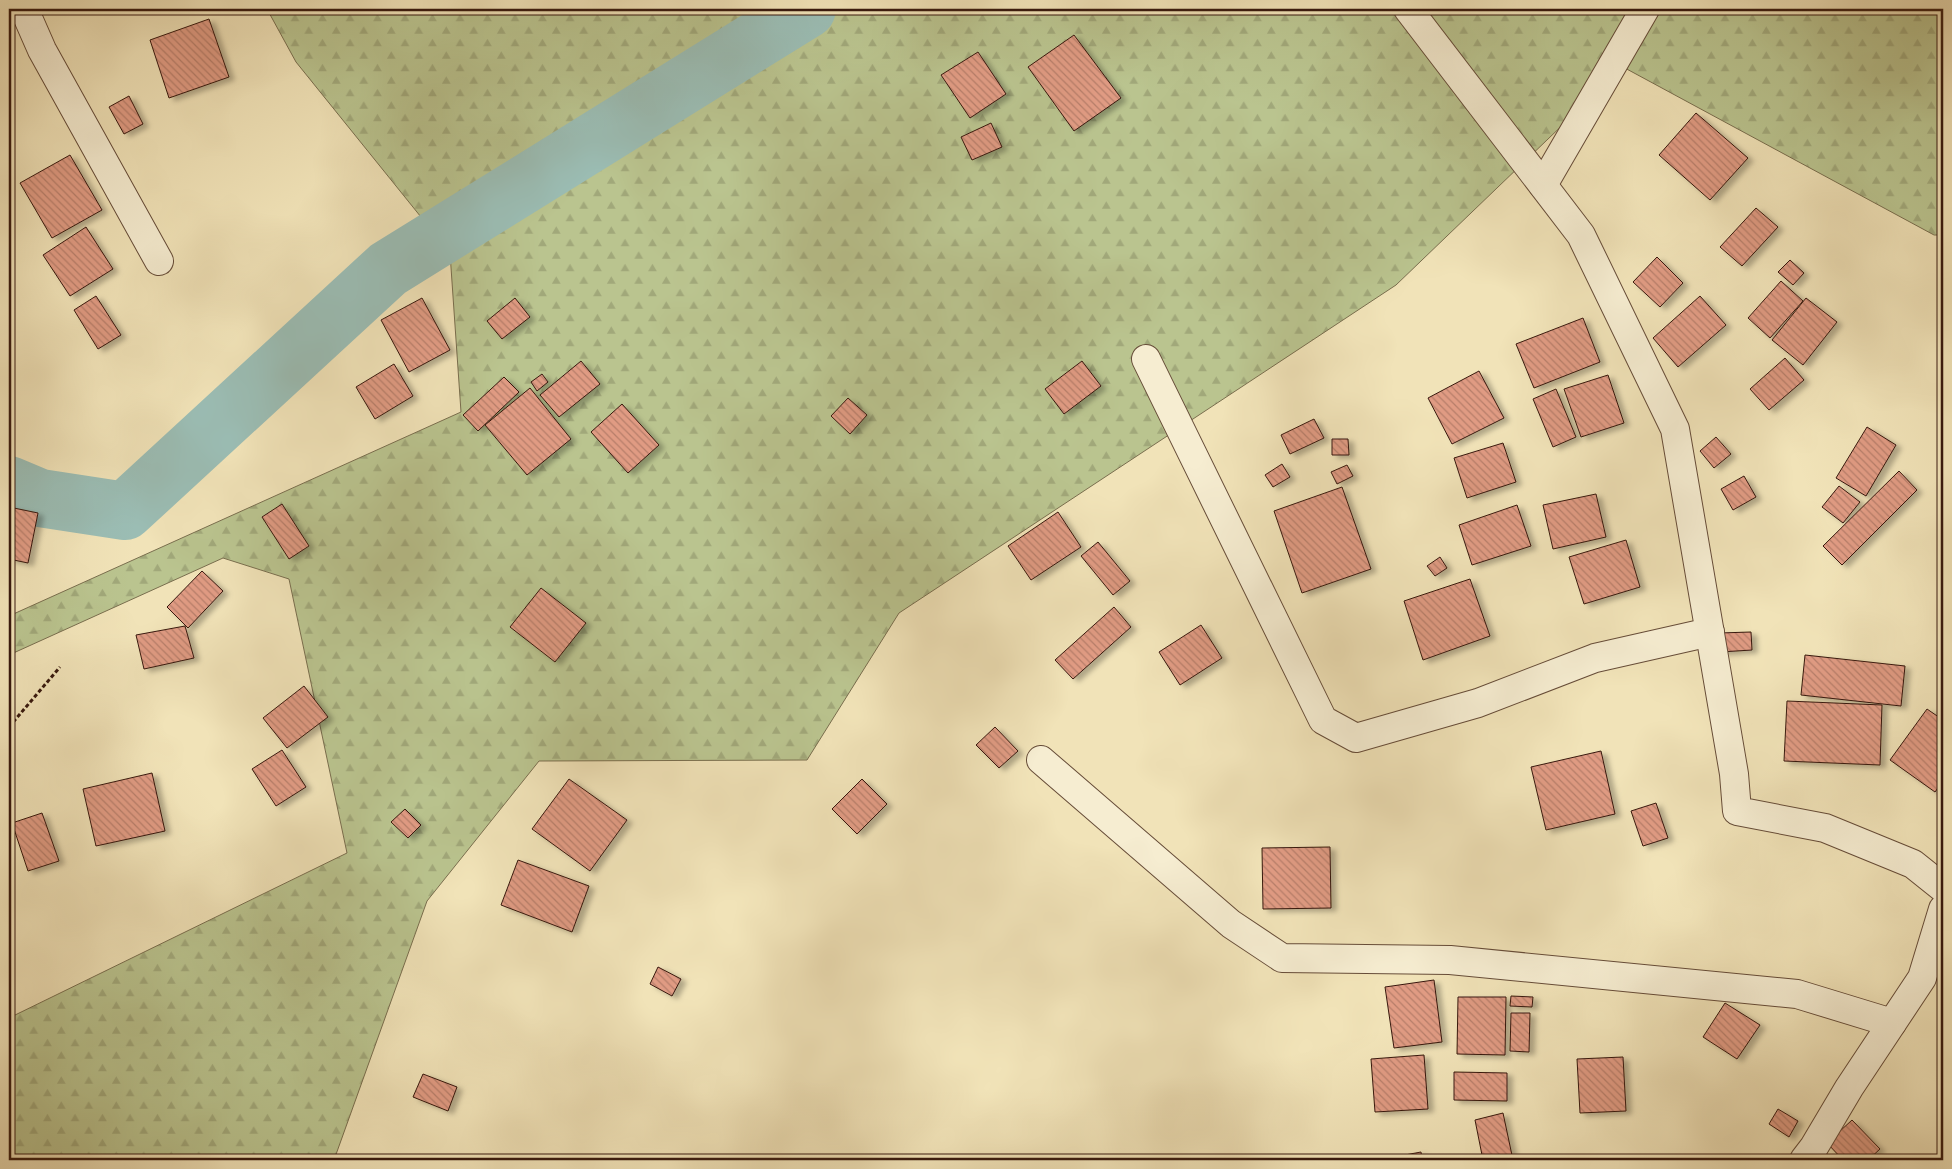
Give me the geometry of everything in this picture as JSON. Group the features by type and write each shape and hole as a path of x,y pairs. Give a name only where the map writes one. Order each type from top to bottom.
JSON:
{"street":[{"path":"24,9 42,50 159,261"},
{"path":"1408,9 1581,235 1675,430 1734,774 1738,811 1825,828 1913,864 1943,888"},
{"path":"1543,185 1645,9"},
{"path":"1146,359 1322,720 1356,738 1478,703 1595,658 1710,632"},
{"path":"1041,760 1231,924 1282,958 1450,960 1797,994 1892,1022"},
{"path":"1817,1156 1849,1088 1922,978 1943,909"}],"path":[{"path":"9,727 60,667"}],"green space":[{"path":"267,9 1943,9 1943,235 1934,235 1623,67 1396,285 899,613 807,760 539,761 427,901 334,1160 9,1160 9,1024 11,1017 347,853 289,579 223,558 9,655 9,616 461,412 450,253 296,62"}],"building":[{"path":"209,19 229,77 169,98 150,40"},
{"path":"1074,35 1121,98 1074,131 1028,67"},
{"path":"978,52 1006,94 970,118 941,75"},
{"path":"129,96 143,124 124,134 109,107"},
{"path":"1696,113 1748,158 1710,200 1659,155"},
{"path":"991,123 1002,147 972,160 961,137"},
{"path":"70,155 102,210 52,238 20,183"},
{"path":"1756,208 1778,227 1742,266 1720,247"},
{"path":"86,227 113,269 70,296 43,255"},
{"path":"1657,257 1683,283 1660,307 1633,282"},
{"path":"1790,260 1804,273 1793,285 1778,272"},
{"path":"1781,281 1803,301 1770,338 1748,318"},
{"path":"96,296 121,335 98,349 74,310"},
{"path":"1700,296 1726,325 1678,367 1653,338"},
{"path":"422,298 450,350 409,372 381,320"},
{"path":"515,298 530,317 502,339 487,321"},
{"path":"1806,298 1837,322 1803,365 1772,340"},
{"path":"1583,318 1600,362 1534,388 1516,344"},
{"path":"1785,358 1804,380 1769,410 1750,389"},
{"path":"581,361 600,384 559,417 540,395"},
{"path":"1082,361 1101,386 1064,414 1045,389"},
{"path":"394,364 413,396 375,419 356,387"},
{"path":"1479,371 1504,418 1452,444 1428,398"},
{"path":"542,374 548,382 537,391 531,382"},
{"path":"1608,375 1624,423 1581,437 1564,389"},
{"path":"504,377 519,392 478,431 463,415"},
{"path":"530,388 571,439 527,475 485,425"},
{"path":"1556,389 1576,437 1553,447 1533,399"},
{"path":"848,398 867,415 850,434 831,416"},
{"path":"622,404 659,445 628,473 591,432"},
{"path":"1314,419 1324,438 1290,454 1281,435"},
{"path":"1867,427 1896,445 1866,496 1836,478"},
{"path":"1716,437 1731,454 1714,468 1700,451"},
{"path":"1332,439 1348,439 1349,455 1332,455"},
{"path":"1503,443 1516,482 1467,498 1454,458"},
{"path":"1282,464 1290,477 1273,487 1265,475"},
{"path":"1347,465 1353,476 1337,484 1331,472"},
{"path":"1899,471 1917,490 1842,565 1823,546"},
{"path":"1744,476 1756,497 1733,510 1721,489"},
{"path":"1839,486 1860,502 1843,523 1822,507"},
{"path":"1342,487 1371,569 1302,593 1274,511"},
{"path":"1596,494 1606,537 1553,549 1543,505"},
{"path":"282,504 309,546 289,559 262,517"},
{"path":"1517,505 1531,546 1472,565 1459,525"},
{"path":"9,507 38,513 28,563 9,559"},
{"path":"1058,512 1081,547 1031,580 1008,546"},
{"path":"1626,540 1640,587 1584,604 1569,557"},
{"path":"1098,542 1130,581 1113,595 1081,556"},
{"path":"1440,557 1447,568 1435,576 1427,566"},
{"path":"202,571 223,591 188,628 167,607"},
{"path":"1470,579 1490,636 1423,660 1404,601"},
{"path":"541,588 586,623 555,662 510,627"},
{"path":"1114,607 1131,627 1073,679 1055,660"},
{"path":"1201,625 1222,658 1180,685 1159,652"},
{"path":"185,626 194,658 144,669 136,635"},
{"path":"1751,632 1752,650 1720,652 1719,633"},
{"path":"1805,655 1905,666 1901,706 1801,695"},
{"path":"304,686 328,717 287,748 263,718"},
{"path":"1787,701 1882,705 1880,765 1784,761"},
{"path":"1927,709 1943,720 1943,781 1935,792 1890,760"},
{"path":"995,727 1018,751 999,768 976,745"},
{"path":"282,750 306,787 276,806 252,769"},
{"path":"1601,751 1615,814 1546,830 1531,767"},
{"path":"152,773 165,831 96,846 83,789"},
{"path":"569,779 627,820 590,871 532,829"},
{"path":"862,779 887,804 857,834 832,809"},
{"path":"1656,803 1668,838 1643,846 1631,811"},
{"path":"405,809 421,825 408,838 391,822"},
{"path":"42,813 59,861 28,871 12,823"},
{"path":"1330,847 1331,908 1263,909 1262,848"},
{"path":"518,860 589,886 572,932 501,905"},
{"path":"658,967 681,979 672,996 650,984"},
{"path":"1434,980 1442,1042 1394,1048 1385,987"},
{"path":"1511,996 1533,997 1532,1007 1510,1006"},
{"path":"1458,997 1506,997 1505,1055 1457,1054"},
{"path":"1725,1003 1760,1025 1737,1059 1703,1037"},
{"path":"1511,1013 1530,1013 1529,1052 1510,1051"},
{"path":"1424,1055 1428,1109 1375,1112 1371,1059"},
{"path":"1623,1057 1626,1111 1580,1113 1577,1059"},
{"path":"1454,1072 1507,1073 1507,1101 1454,1100"},
{"path":"423,1074 457,1087 448,1111 413,1097"},
{"path":"1778,1109 1798,1121 1789,1137 1769,1124"},
{"path":"1503,1113 1513,1160 1483,1160 1475,1120"},
{"path":"1852,1120 1880,1149 1868,1160 1843,1160 1827,1143"},
{"path":"1421,1152 1422,1160 1378,1160"}],"waterway":[{"path":"9,485 40,498 125,511 388,269 807,9"}]}
